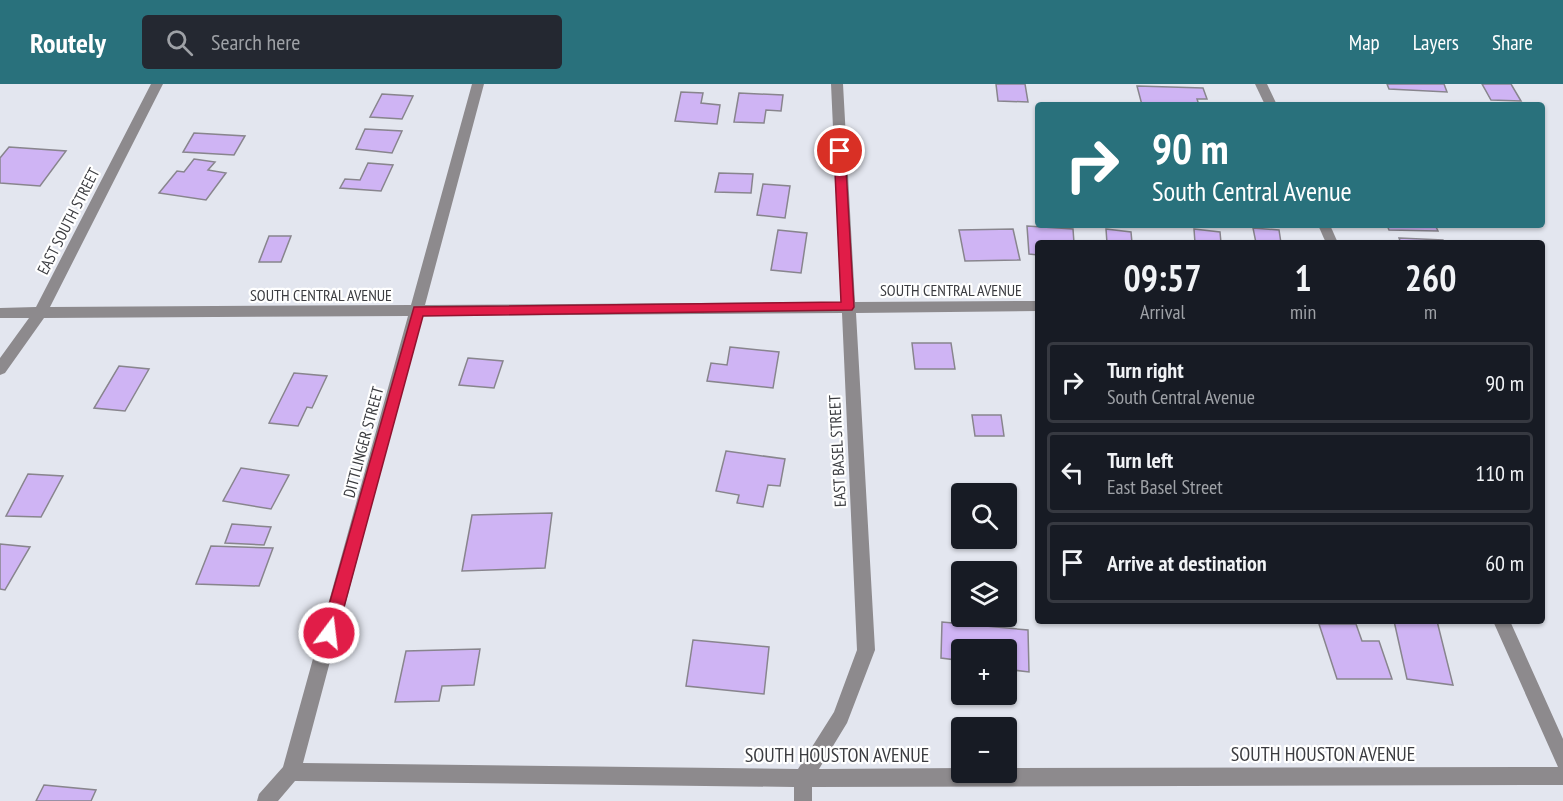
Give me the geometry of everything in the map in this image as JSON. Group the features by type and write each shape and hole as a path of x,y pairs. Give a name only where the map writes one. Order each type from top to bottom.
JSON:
{"street":[{"name":"EAST SOUTH STREET","path":"0,369 40,312 158,84"},
{"name":"DITTLINGER STREET","path":"266,801 291,772 478,84"},
{"name":"EAST BASEL STREET","path":"802,778 841,717 866,650 837,84"},
{"path":"1261,84 1269,102"},
{"name":"SOUTH CENTRAL AVENUE","path":"0,313 1035,306"},
{"path":"1502,624 1563,760"},
{"name":"SOUTH HOUSTON AVENUE","path":"291,772 802,778 1563,776"},
{"path":"802,778 803,801"}],"building":[{"path":"996,84 1025,84 1028,102 998,101"},
{"path":"1387,84 1444,84 1447,92 1389,89"},
{"path":"1482,84 1511,84 1521,101 1491,100"},
{"path":"1137,86 1203,88 1207,99 1197,99 1198,102 1141,102"},
{"path":"681,92 703,93 701,103 720,105 717,124 675,121"},
{"path":"739,93 783,95 781,111 766,110 764,123 734,122"},
{"path":"382,94 413,96 402,119 370,117"},
{"path":"365,129 402,131 392,153 356,149"},
{"path":"194,133 245,136 234,155 183,152"},
{"path":"9,147 66,151 40,186 0,183 0,158"},
{"path":"194,159 215,162 208,170 226,173 206,200 159,193 177,171 184,172"},
{"path":"368,163 393,165 381,191 340,188 345,179 360,180"},
{"path":"719,173 753,174 751,193 715,192"},
{"path":"763,184 790,186 785,218 757,215"},
{"path":"1027,226 1073,229 1074,240 1035,240 1035,255 1029,254"},
{"path":"1253,228 1279,230 1281,240 1255,240"},
{"path":"1388,228 1436,228 1438,231 1389,230"},
{"path":"1013,229 1020,260 965,261 959,230"},
{"path":"1106,229 1131,232 1132,240 1107,240"},
{"path":"1194,229 1220,232 1221,240 1195,240"},
{"path":"778,230 807,233 801,273 771,270"},
{"path":"269,236 291,236 281,262 259,262"},
{"path":"1399,238 1443,240 1400,240"},
{"path":"912,343 951,343 955,369 915,369"},
{"path":"730,347 779,352 773,388 707,381 711,363 727,365"},
{"path":"468,358 503,361 494,388 459,385"},
{"path":"119,366 149,369 125,411 94,408"},
{"path":"294,373 327,376 312,408 307,407 298,426 269,423"},
{"path":"972,415 1001,415 1004,436 975,436"},
{"path":"726,451 785,459 780,486 768,485 763,507 737,503 739,495 716,491"},
{"path":"241,468 289,475 271,509 223,501"},
{"path":"28,474 63,476 41,517 6,516"},
{"path":"552,513 545,568 462,571 472,515"},
{"path":"232,524 271,527 264,545 225,543"},
{"path":"0,544 30,547 5,590 0,589"},
{"path":"211,546 273,548 259,586 196,584"},
{"path":"942,622 951,623 951,627 1028,630 1029,672 1017,670 1017,639 951,639 951,659 941,658"},
{"path":"1319,624 1356,624 1362,641 1379,641 1392,679 1337,679"},
{"path":"1395,624 1438,624 1453,685 1407,679"},
{"path":"693,640 769,647 764,694 686,686"},
{"path":"480,649 474,685 442,686 439,701 395,702 406,651"},
{"path":"44,785 96,790 91,801 36,801"}],"route":[{"path":"329,633 418,311 848,307 840,151"}]}
